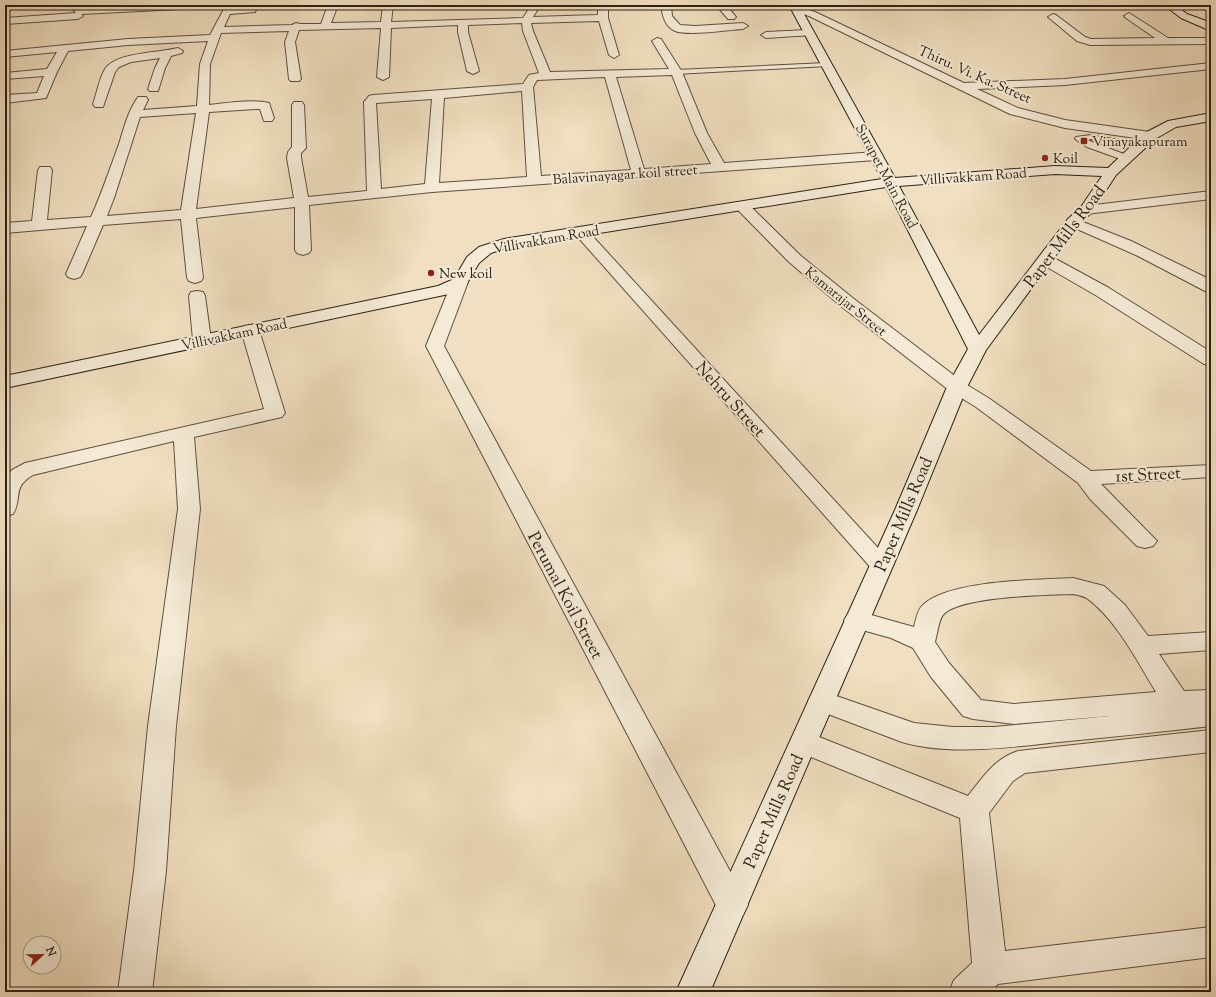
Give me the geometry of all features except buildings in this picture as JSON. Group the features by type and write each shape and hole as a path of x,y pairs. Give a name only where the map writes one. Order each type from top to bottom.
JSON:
{"street":[{"path":"6,16 78,14 200,5"},
{"path":"195,278 188,214 203,109 205,64 214,39 227,11 252,10 253,5"},
{"path":"326,25 333,5"},
{"path":"383,77 388,5"},
{"path":"535,5 526,21 528,31 546,75"},
{"path":"603,5 603,18 614,55"},
{"path":"666,5 667,17 677,28 695,29 743,26"},
{"path":"721,5 732,17"},
{"path":"1169,5 1184,16 1206,24 1211,28"},
{"name":"Surapet Main Road","path":"795,7 891,182 976,349"},
{"name":"Thiru. Vi. Ka. Street","path":"795,7 1014,111 1065,124 1131,153"},
{"path":"451,23 452,12"},
{"path":"1129,16 1165,41"},
{"path":"1054,17 1081,39 1090,42 1211,41"},
{"path":"5,54 61,45 214,39 296,26 463,23 603,18"},
{"path":"463,23 463,32 473,71"},
{"path":"295,79 290,42 296,26"},
{"path":"766,34 808,32"},
{"path":"99,104 111,68 117,64 127,60 167,54 214,39"},
{"path":"657,41 676,72 701,133 720,168"},
{"path":"5,99 42,96 61,45"},
{"path":"154,88 160,68 167,54"},
{"path":"961,87 1065,82 1211,66"},
{"path":"5,76 51,72"},
{"path":"534,181 527,87 533,77 546,75 676,72"},
{"path":"609,73 638,173"},
{"path":"374,195 370,102 373,99 527,87"},
{"path":"432,188 438,94"},
{"path":"74,274 98,221 128,136 134,114 142,100"},
{"path":"134,114 261,105 265,106 268,118"},
{"path":"298,105 299,148 295,152 294,158 302,203 303,250"},
{"name":"Paper Mills Road","path":"694,992 882,565 957,387 976,349 1131,153 1172,124 1211,117"},
{"name":"Villivakkam Road","path":"5,382 443,290 460,282 473,260 485,250 504,244 891,182 1055,170 1131,153"},
{"name":"Balavinayagar koil street","path":"5,228 188,214 432,188 876,156"},
{"path":"38,226 41,213 45,170"},
{"path":"1080,216 1211,195"},
{"name":"Kamarajar Street","path":"742,206 795,259 848,303 957,387 983,403 1086,478 1098,494 1144,541"},
{"path":"1080,216 1211,288"},
{"name":"Nehru Street","path":"581,232 882,565"},
{"path":"1046,260 1103,292 1211,360"},
{"name":"Perumal Koil Street","path":"460,282 435,346 732,905"},
{"path":"197,296 202,340"},
{"path":"5,509 5,502 11,483 19,472 275,413 250,330"},
{"path":"135,992 150,872 162,726 189,509 184,434"},
{"name":"1st Street","path":"1086,478 1211,471"},
{"path":"922,642 931,611 947,600 981,593 1017,589 1073,586 1095,592 1116,611 1141,646 1176,701"},
{"path":"857,620 899,631 922,642 940,670 973,708 1014,714 1176,701 1211,700"},
{"path":"1141,646 1211,640"},
{"path":"822,701 912,734 954,738 994,738 1211,716"},
{"path":"990,969 974,810 1002,773 1018,762 1211,741"},
{"path":"804,742 974,810"},
{"path":"966,992 990,969 1211,942"}],"lane":[{"path":"676,72 826,65"},
{"path":"1091,137 1131,153 1083,143 1079,139 1091,137"}],"place":[{"name":"Vinayakapuram","path":"1084,141"},
{"name":"Koil","path":"1045,158"},
{"name":"New koil","path":"431,273"}]}
